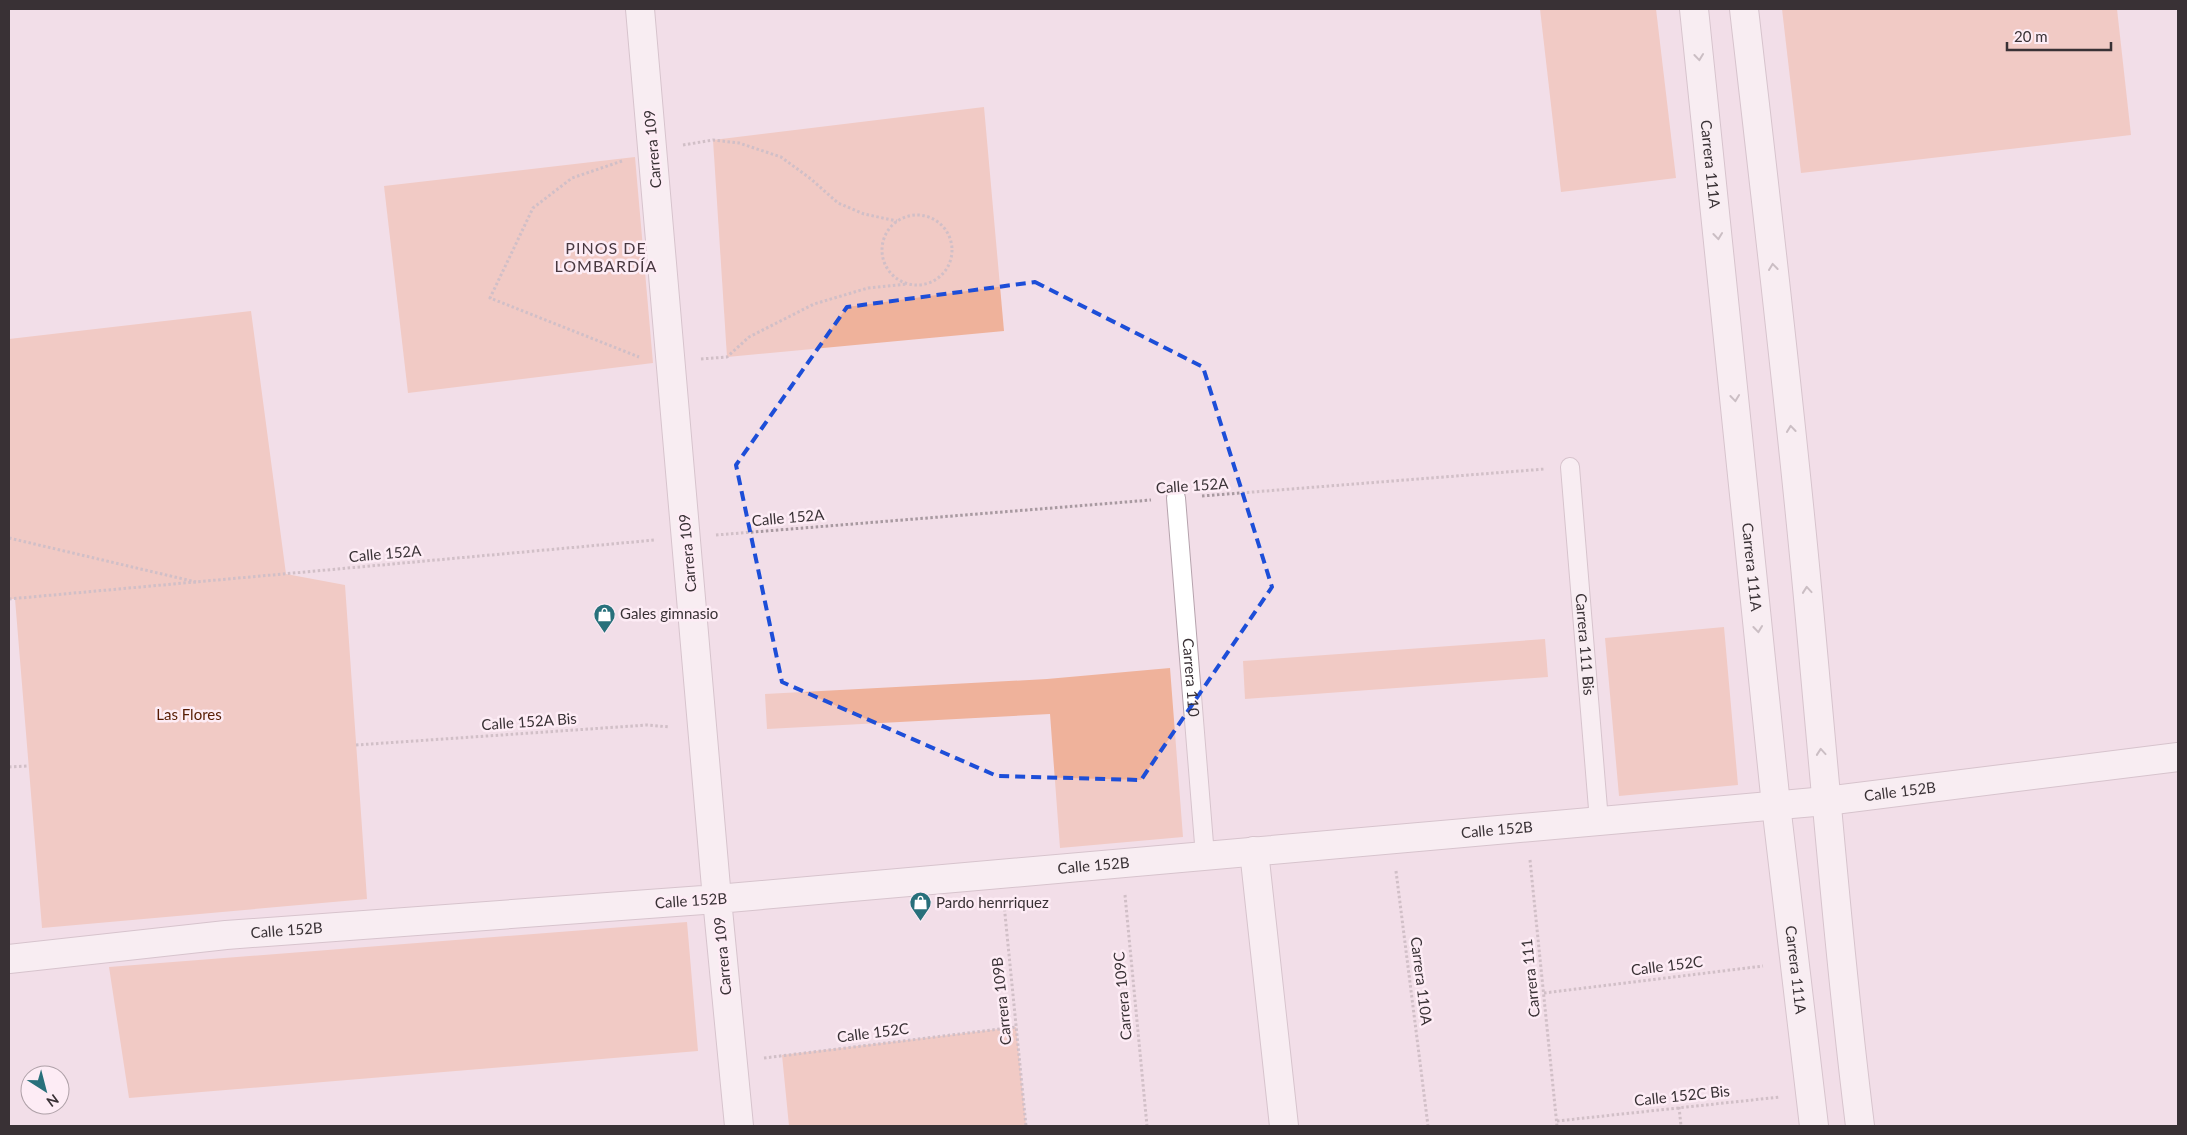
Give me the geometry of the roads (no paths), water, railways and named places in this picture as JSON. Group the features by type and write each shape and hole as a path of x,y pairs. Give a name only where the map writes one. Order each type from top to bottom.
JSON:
{"street":[{"name":"Carrera 109","path":"640,9 717,899 739,1126"},
{"name":"Carrera 111A","path":"1694,9 1776,805 1814,1126"},
{"path":"1744,9 1791,431 1826,801 1860,1126"},
{"name":"Calle 152B","path":"9,959 226,935 717,899 1826,801 2178,757"},
{"path":"1254,851 1284,1126"}],"lane":[{"name":"Carrera 111 Bis","path":"1570,467 1599,821"},
{"name":"Carrera 110","path":"1176,498 1205,856"}],"place":[{"name":"Gales gimnasio","path":"604,633"},
{"name":"Pardo henrriquez","path":"920,922"}],"district":[{"name":"PINOS DE LOMBARDÍA","path":"606,257"}],"park label":[{"name":"Las Flores","path":"189,715"}]}
